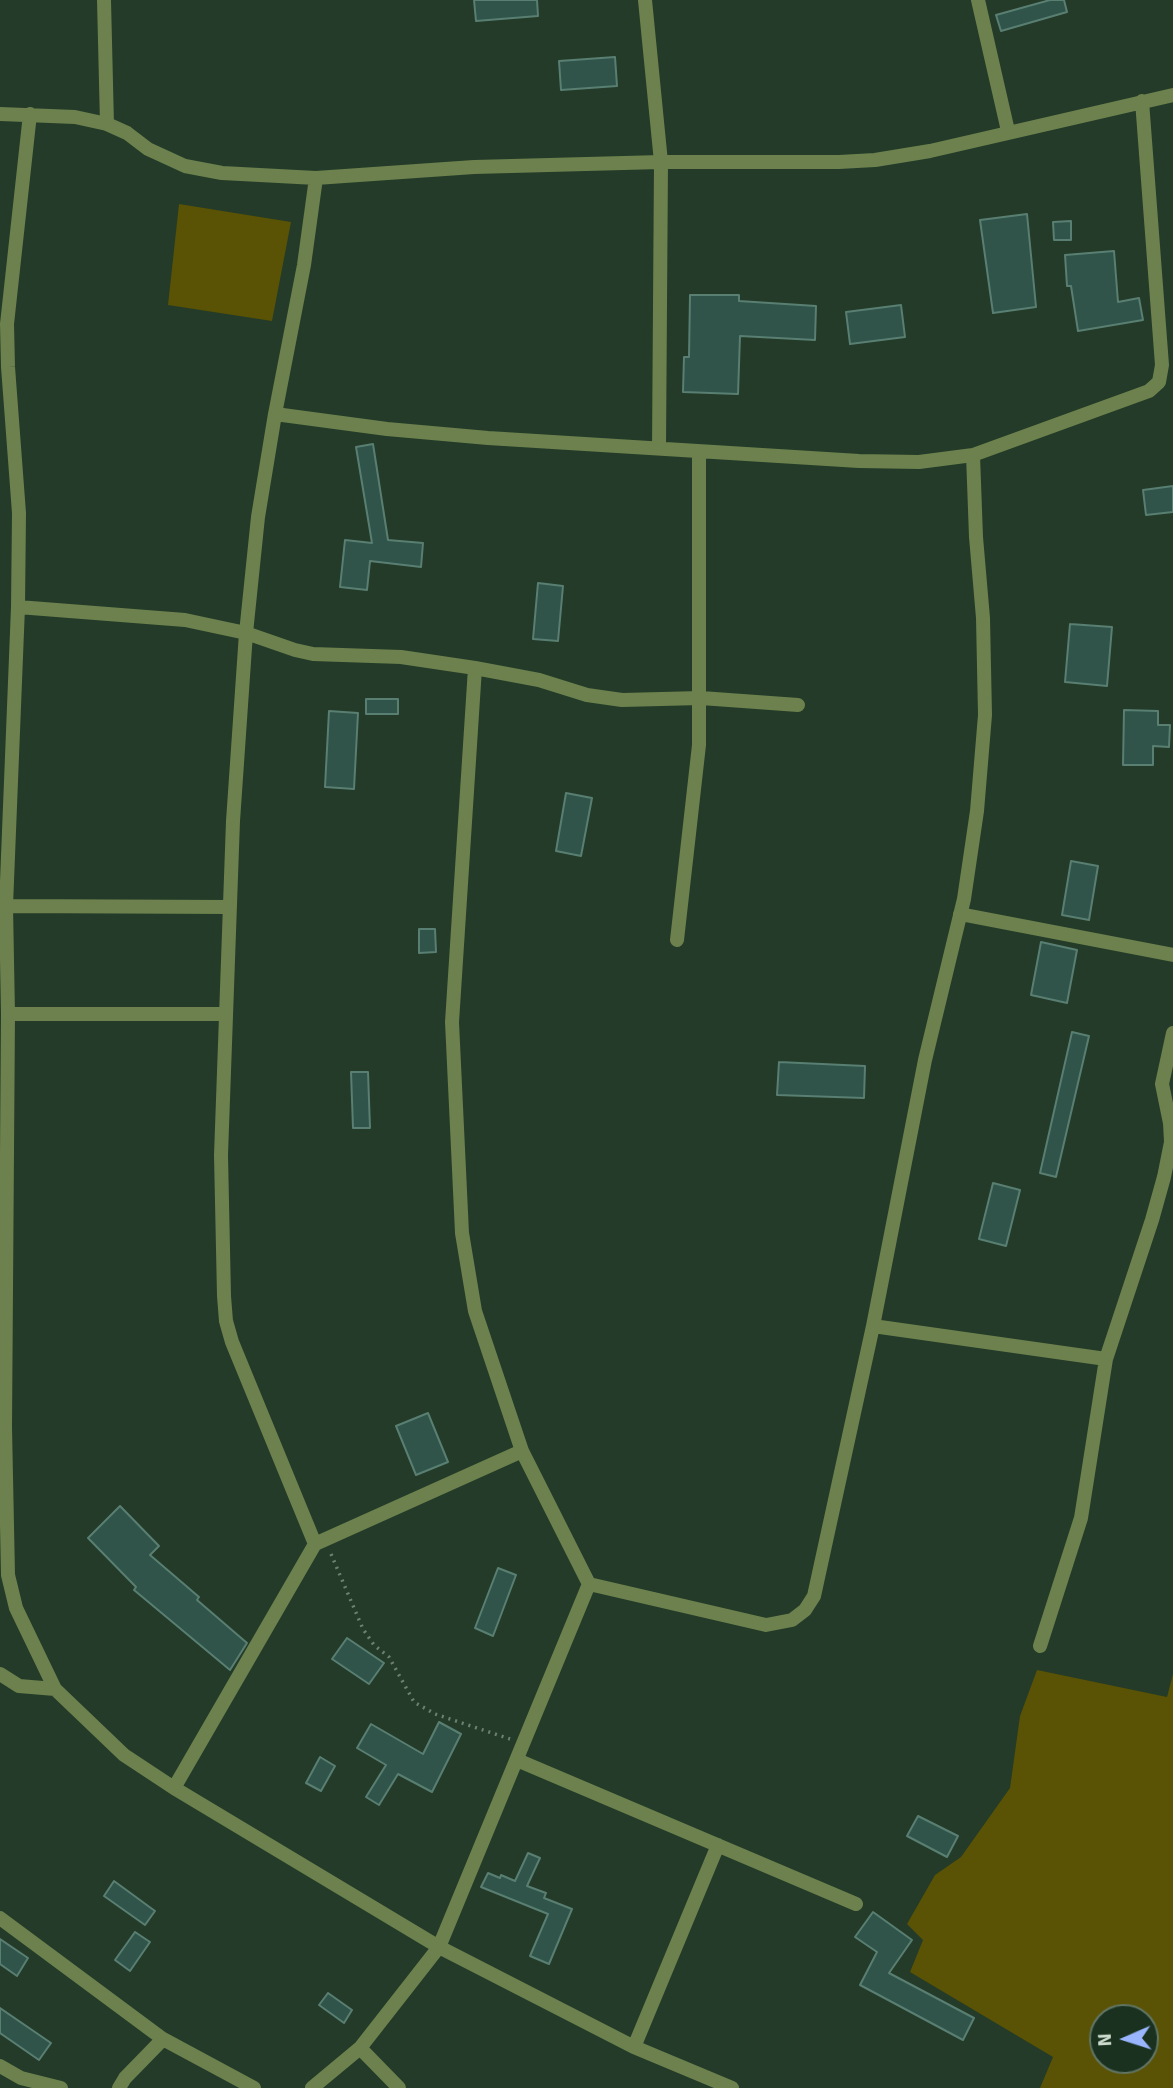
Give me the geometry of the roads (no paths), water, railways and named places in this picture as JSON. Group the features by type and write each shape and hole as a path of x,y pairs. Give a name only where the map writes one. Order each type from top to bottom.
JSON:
{"street":[{"path":"104,0 107,124"},
{"path":"645,0 661,162 659,448"},
{"path":"978,0 1008,131"},
{"path":"0,114 75,117 107,124 127,133 148,149 185,166 222,173 316,178 474,167 874,160 930,151 1173,94"},
{"path":"275,414 387,429 699,452 919,462 972,455 1149,391 1159,382 1162,365 1142,101"},
{"path":"30,114 4,367 19,513 18,607 6,906 8,1014 4,1573 21,1619 55,1689 124,1755 174,1788 439,1947 634,2047 732,2088"},
{"path":"316,178 304,265 258,517 246,633 229,907 220,1155 226,1321 232,1342 320,1543"},
{"path":"677,940 692,820 701,698 699,452"},
{"path":"589,1584 766,1625 792,1620 805,1609 814,1596 873,1326 925,1060 960,914 977,811 985,715 983,618 972,455"},
{"path":"18,607 185,620 246,633 295,650 401,657 475,668 539,680 587,695 622,701 701,698 799,705"},
{"path":"312,2088 359,2048 439,1947 589,1584 522,1451 475,1311 462,1233 452,1022 475,668"},
{"path":"6,906 229,907"},
{"path":"960,914 1173,955"},
{"path":"8,1014 224,1014"},
{"path":"1040,1646 1081,1518 1106,1359 1152,1220 1171,1142 1162,1084 1173,1033"},
{"path":"873,1326 1106,1359"},
{"path":"174,1788 320,1543 522,1451"},
{"path":"0,1674 19,1686 55,1689"},
{"path":"517,1760 856,1904"},
{"path":"634,2047 718,1845"},
{"path":"0,1918 163,2039 254,2088"},
{"path":"119,2088 163,2039"},
{"path":"359,2048 399,2088"},
{"path":"0,2066 21,2078 61,2088"}]}
